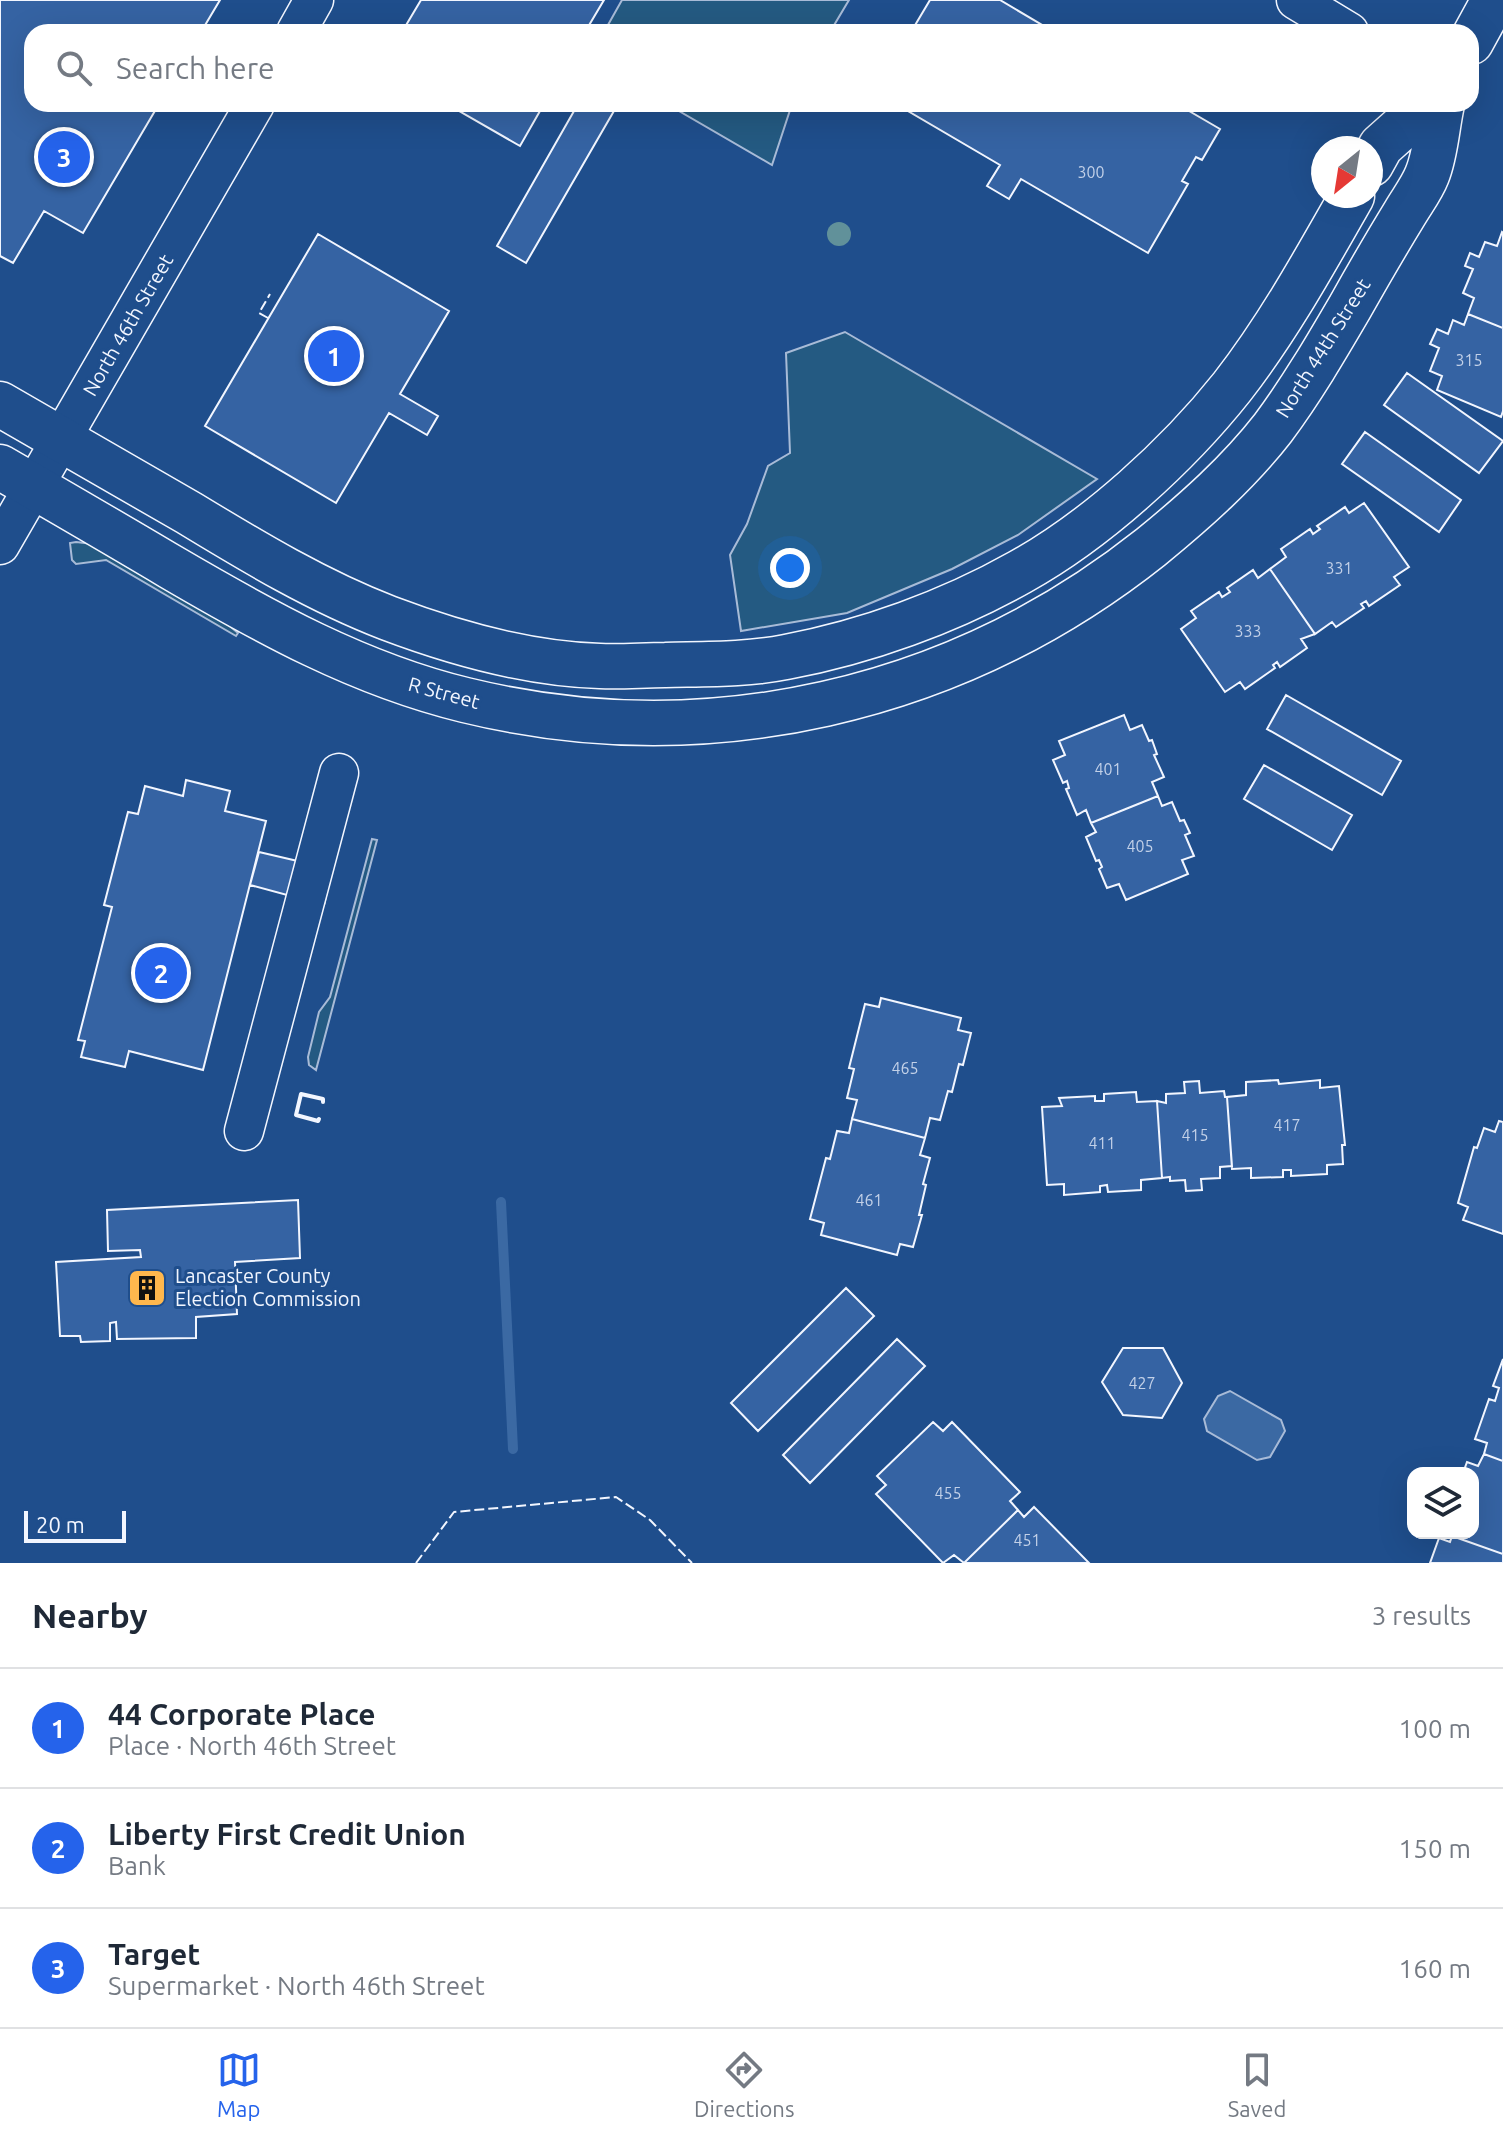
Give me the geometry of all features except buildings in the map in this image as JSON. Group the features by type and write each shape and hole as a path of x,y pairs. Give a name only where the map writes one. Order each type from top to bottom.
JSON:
{"main road":[{"path":"1479,27 1494,0"},
{"path":"1383,144 1419,112"},
{"name":"North 44th Street","path":"935,671 1024,631 1083,597 1186,518 1250,454 1310,376 1427,174 1440,112"},
{"path":"0,404 279,567 384,617 432,633 539,659 598,666 724,665 783,658 845,643 911,621 1020,572 1073,537 1159,465 1231,388 1292,301 1345,208"},
{"name":"R Street","path":"17,477 226,599 323,650 375,672 487,704 619,723 684,723 795,711 898,685 935,671"}],"street":[{"path":"300,24 314,0"},
{"path":"1296,0 1336,24"},
{"name":"North 46th Street","path":"0,545 17,477 62,440 250,112"},
{"path":"244,1131 339,773"}],"shaded area":[{"path":"622,0 849,0 835,24 608,24"},
{"path":"681,112 789,112 772,165"},
{"path":"845,332 1097,479 1018,535 952,569 847,613 741,631 730,555 747,524 768,466 790,453 786,353"},
{"path":"70,543 93,544 219,617 238,633 236,636 106,560 76,564 72,560"},
{"path":"372,839 377,840 316,1070 309,1065 308,1057 319,1012 330,997"},
{"path":"1230,1391 1281,1420 1285,1431 1270,1457 1257,1460 1207,1431 1204,1419 1218,1396"}],"waterway":[{"path":"501,1202 513,1449"}],"fence":[{"path":"268,318 259,313 270,294"},
{"path":"416,1563 454,1512 616,1497 650,1520 692,1563"}],"wall":[{"path":"319,1119 296,1115 301,1094 323,1099 323,1102"}],"place":[{"name":"Target","path":"64,157"},
{"name":"44 Corporate Place","path":"334,356"},
{"name":"Liberty First Credit Union","path":"161,973"},
{"name":"Lancaster County Election Commission","path":"147,1288"}]}
